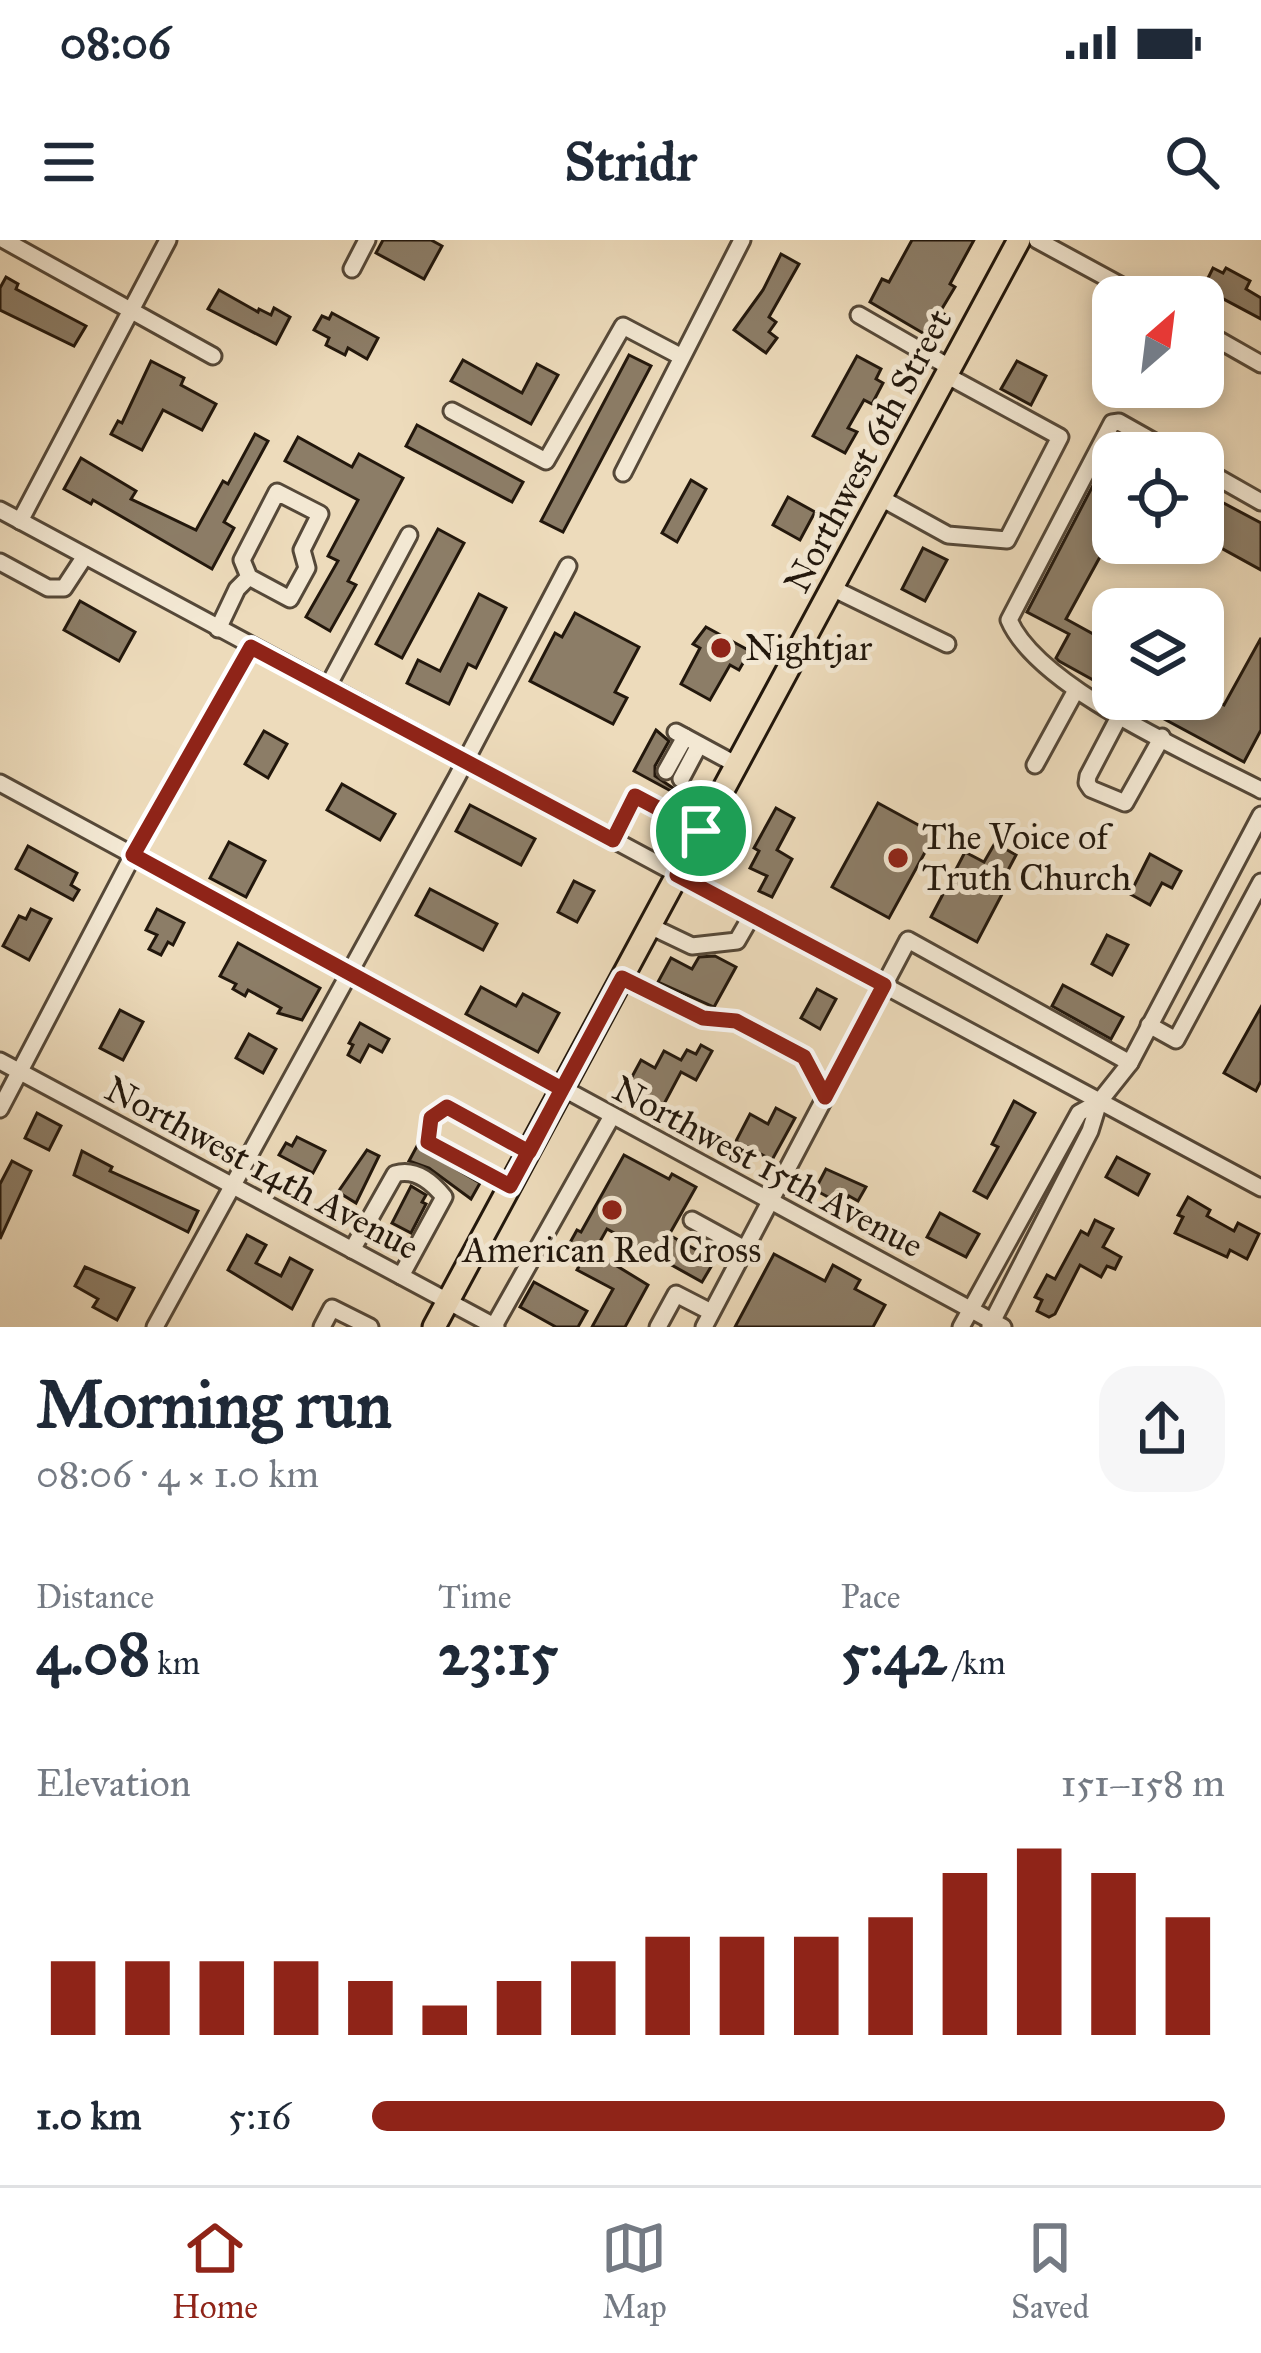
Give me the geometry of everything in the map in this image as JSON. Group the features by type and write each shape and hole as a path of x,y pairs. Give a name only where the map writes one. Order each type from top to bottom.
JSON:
{"main road":[{"name":"Northwest 6th Street","path":"434,1327 1019,240"}],"street":[{"path":"4,240 213,356"},
{"path":"20,521 168,240"},
{"path":"352,269 367,240"},
{"path":"623,473 742,240"},
{"path":"1037,240 1103,276"},
{"path":"860,315 1060,437 1007,540 948,535 880,498"},
{"path":"452,411 546,461 623,326 680,356"},
{"path":"1224,343 1261,364"},
{"path":"1107,432 1112,423 1119,422 1137,432"},
{"path":"1092,460 1010,620 1016,636 1037,661 1092,699"},
{"path":"1224,481 1261,502"},
{"path":"278,492 320,514 302,550 307,568 290,599 249,578 242,560 278,492"},
{"path":"0,510 1261,1188"},
{"path":"327,688 410,535"},
{"path":"0,562 48,588 64,589 85,556"},
{"path":"155,1327 568,566"},
{"path":"218,629 237,589 249,578"},
{"path":"832,588 947,644"},
{"path":"0,1109 133,855 251,647"},
{"path":"1035,765 1076,690"},
{"path":"1117,720 1087,783 1125,803 1162,737"},
{"path":"1130,720 1261,790"},
{"path":"656,808 687,738 737,766"},
{"name":"Northwest 15th Avenue","path":"0,783 995,1325"},
{"path":"613,840 635,796 701,831"},
{"path":"995,1325 1090,1131 1099,1102 1130,1063 1261,815"},
{"path":"1150,1025 1176,1040 1261,882"},
{"path":"650,926 692,946 714,944 737,941 752,915"},
{"path":"658,1327 676,1294 708,1320 908,940 1130,1063"},
{"path":"622,978 703,1018 736,1021 804,1057 825,1097"},
{"name":"Northwest 14th Avenue","path":"0,1060 495,1327"},
{"path":"961,1327 1078,1113 1099,1102"},
{"path":"510,1186 428,1142 431,1118 447,1107 529,1152"},
{"path":"495,1327 612,1117"},
{"path":"352,1250 395,1174 412,1173 434,1184 444,1197 401,1276"},
{"path":"692,1220 745,1249"},
{"path":"322,1327 332,1308 370,1327"}],"building":[{"path":"383,240 431,240 442,246 424,279 376,253"},
{"path":"912,240 974,240 950,284 955,287 940,312 946,315 933,339 870,302 882,279 889,282"},
{"path":"781,254 799,264 769,317 776,322 769,332 777,338 766,353 734,330 763,290"},
{"path":"1213,268 1223,273 1226,268 1250,281 1246,289 1261,298 1261,319 1224,299 1224,276 1209,276"},
{"path":"6,277 18,284 16,289 86,326 74,346 0,310 0,288"},
{"path":"219,290 258,312 271,315 274,308 290,317 276,344 208,309"},
{"path":"332,313 378,338 367,359 348,348 345,355 326,345 329,338 314,330 322,316 329,319"},
{"path":"629,355 651,366 563,532 541,521"},
{"path":"857,356 881,369 876,379 883,383 872,404 864,400 848,428 857,432 845,453 813,436"},
{"path":"463,360 522,393 537,364 558,375 531,424 451,381"},
{"path":"151,361 184,378 181,385 216,404 202,430 163,410 142,450 111,434 118,421 122,423"},
{"path":"1017,361 1046,376 1031,405 1001,389"},
{"path":"417,425 523,482 512,502 406,446"},
{"path":"255,434 268,441 224,522 234,528 212,569 93,500 91,504 64,489 81,458 136,491 131,499 196,530"},
{"path":"298,437 352,467 359,454 403,478 348,581 356,585 330,631 306,617 338,561 328,556 358,500 285,461"},
{"path":"691,480 706,489 677,542 662,533"},
{"path":"1092,487 1092,564 1096,564 1066,619 1092,633 1092,679 1056,658 1069,634 1027,612"},
{"path":"788,497 815,512 800,540 773,525"},
{"path":"1224,503 1261,523 1261,570 1224,550"},
{"path":"438,529 464,543 402,658 376,644"},
{"path":"923,548 947,560 925,601 902,589"},
{"path":"479,594 506,608 476,668 468,664 449,704 407,683 418,660 440,671"},
{"path":"80,601 135,632 119,661 64,630"},
{"path":"575,613 639,647 615,692 627,698 613,724 530,681 555,633 562,637"},
{"path":"706,627 750,651 739,670 730,665 710,700 681,684 700,648 693,644"},
{"path":"1261,638 1261,730 1244,762 1166,720 1224,720 1224,705"},
{"path":"656,730 669,741 655,766 655,776 676,790 686,790 682,797 634,771"},
{"path":"264,731 287,744 268,778 245,764"},
{"path":"342,784 395,814 380,840 327,810"},
{"path":"878,803 935,834 889,918 832,887"},
{"path":"470,805 535,839 521,865 456,831"},
{"path":"776,808 794,818 777,850 792,859 772,897 759,891 767,876 750,868 759,851 754,848"},
{"path":"229,842 265,861 246,897 210,878"},
{"path":"995,843 1016,855 1006,874 1011,877 977,942 931,917 965,852 984,862"},
{"path":"28,846 77,873 71,885 79,890 73,900 16,869"},
{"path":"1150,854 1181,871 1172,888 1162,883 1150,905 1130,894"},
{"path":"574,881 594,891 577,922 558,912"},
{"path":"430,889 497,924 483,950 416,915"},
{"path":"31,909 51,919 29,960 3,946 19,916 26,919"},
{"path":"157,909 184,923 173,945 168,942 161,955 149,949 157,935 146,930"},
{"path":"1107,935 1128,945 1112,975 1092,964"},
{"path":"238,943 320,988 302,1020 278,1013 281,1008 248,990 245,996 233,989 236,984 220,976"},
{"path":"715,956 736,967 714,1007 658,982 671,958 692,969 699,957"},
{"path":"1063,985 1123,1017 1111,1039 1052,1006"},
{"path":"481,987 516,1006 523,994 559,1013 538,1052 466,1014"},
{"path":"817,989 836,999 820,1029 801,1018"},
{"path":"1261,1007 1261,1081 1256,1091 1224,1073"},
{"path":"120,1010 143,1022 123,1060 100,1048"},
{"path":"360,1023 389,1039 382,1052 369,1045 360,1062 348,1055"},
{"path":"249,1034 276,1049 263,1073 236,1058"},
{"path":"701,1045 712,1051 696,1080 681,1072 663,1106 627,1086 641,1060 655,1068 664,1051 681,1060 687,1050 696,1054"},
{"path":"1014,1101 1035,1113 987,1198 974,1191 998,1147 992,1144"},
{"path":"776,1108 795,1118 772,1160 736,1141 750,1114 768,1124"},
{"path":"37,1113 61,1126 49,1150 25,1138"},
{"path":"297,1137 325,1151 313,1173 279,1155"},
{"path":"417,1146 480,1183 471,1199 429,1168 409,1161"},
{"path":"367,1150 379,1156 356,1203 338,1192"},
{"path":"82,1151 112,1167 110,1171 198,1211 188,1232 74,1175"},
{"path":"624,1155 669,1179 672,1174 696,1187 669,1235 715,1260 702,1282 607,1229 594,1252 648,1285 625,1327 592,1327 613,1289 577,1270 583,1259 566,1250"},
{"path":"1117,1157 1149,1174 1138,1195 1106,1177"},
{"path":"12,1161 31,1171 0,1239 0,1184"},
{"path":"826,1169 866,1187 858,1201 849,1196 843,1205 815,1190"},
{"path":"411,1186 426,1195 422,1202 426,1204 411,1233 392,1223"},
{"path":"1188,1197 1210,1210 1207,1216 1234,1231 1238,1223 1259,1234 1247,1259 1230,1250 1227,1257 1175,1233"},
{"path":"940,1213 979,1234 966,1257 927,1237"},
{"path":"1095,1220 1113,1229 1103,1247 1121,1257 1115,1269 1107,1266 1101,1277 1080,1265 1055,1314 1049,1317 1037,1311 1042,1300 1035,1297 1047,1275 1055,1279 1081,1231 1088,1235"},
{"path":"247,1235 266,1245 256,1263 281,1276 290,1258 312,1270 292,1309 228,1270"},
{"path":"774,1254 825,1281 833,1265 860,1280 855,1289 885,1305 873,1327 735,1327"},
{"path":"85,1267 134,1288 117,1320 93,1307 98,1299 75,1286"},
{"path":"534,1282 587,1311 578,1327 556,1327 520,1307"}],"place":[{"name":"Nightjar","path":"721,648"},
{"name":"The Voice of Truth Church","path":"898,858"},
{"name":"American Red Cross","path":"612,1210"}],"route":[{"path":"701,831 635,796 613,840 251,647 133,855 562,1089 529,1152 447,1107 431,1118 428,1142 510,1186 529,1152 622,978 703,1018 736,1021 804,1057 825,1097 884,985 677,875 701,831"}]}
